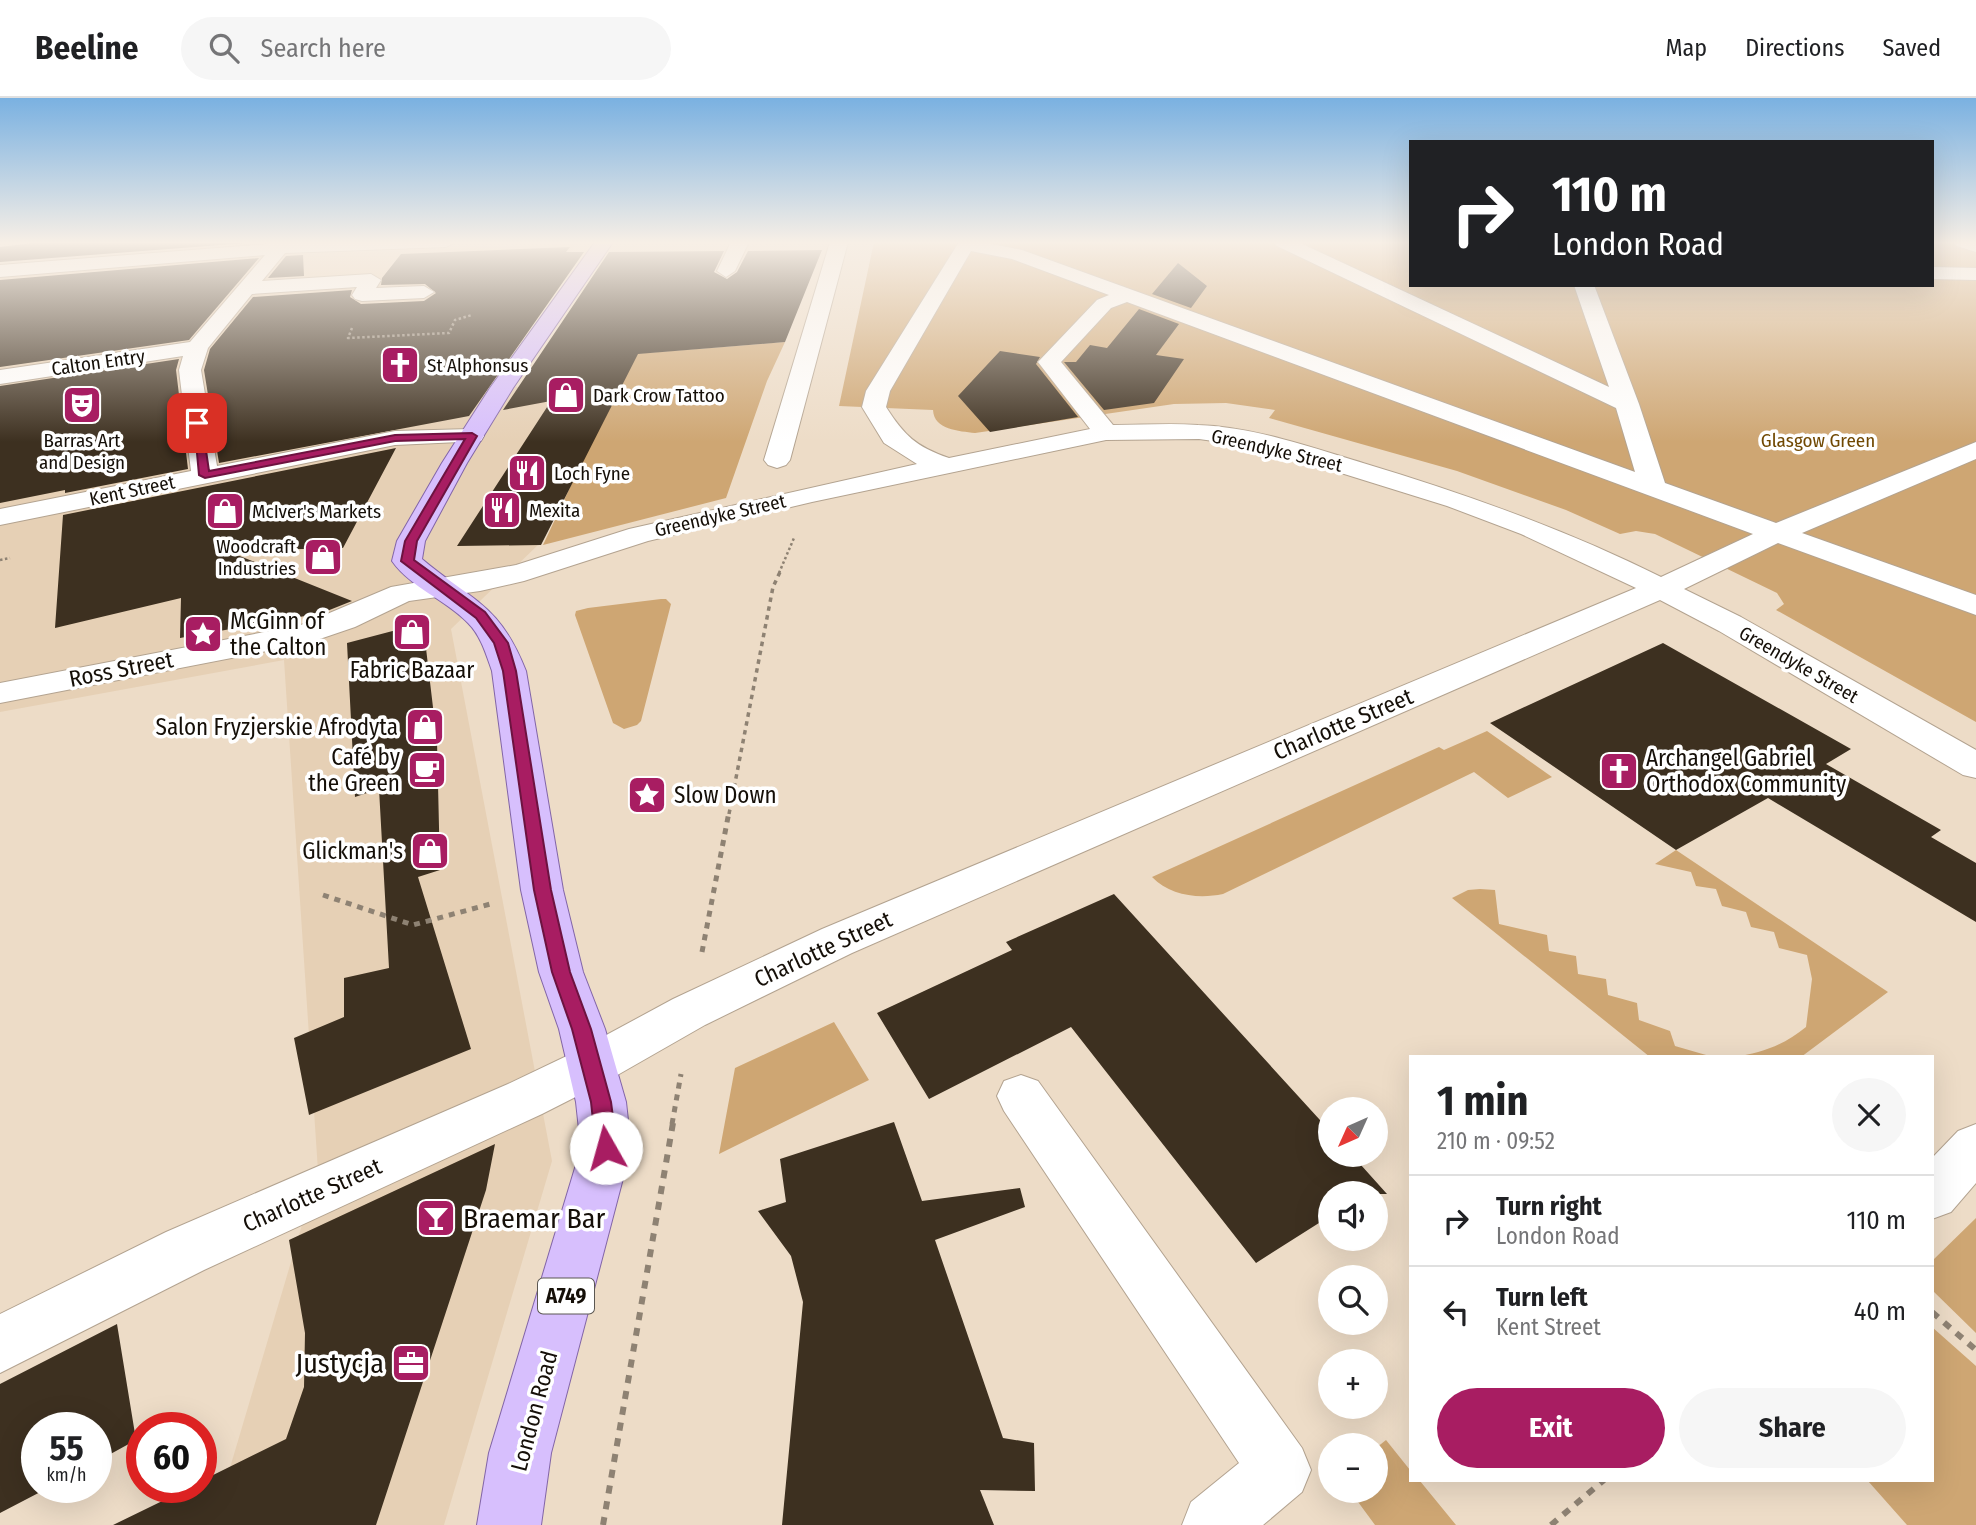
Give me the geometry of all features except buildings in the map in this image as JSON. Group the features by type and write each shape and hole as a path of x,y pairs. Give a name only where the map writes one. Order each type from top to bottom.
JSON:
{"main road":[{"name":"London Road","path":"509,1525 520,1453 606,1148 601,1102 582,1029 561,972 542,890 509,671 501,643 480,615 407,561 408,551 417,530 472,436 555,309"}],"street":[{"path":"205,475 190,370 197,347 230,309"},
{"path":"776,460 820,309"},
{"path":"927,309 878,391 874,407 884,426 900,443 923,458 945,465"},
{"path":"1100,309 1049,362 1105,433"},
{"path":"1163,309 1976,606"},
{"path":"1425,309 1628,404"},
{"path":"1593,309 1628,404 1653,488"},
{"name":"Calton Entry","path":"0,377 197,347"},
{"name":"Greendyke Street","path":"441,586 480,582 524,572 639,535 812,494 1105,433 1149,431 1218,434 1304,453 1497,514 1662,588 1730,624 1976,766"},
{"name":"Kent Street","path":"1,516 395,438 472,436"},
{"name":"Charlotte Street","path":"0,1344 185,1251 525,1099 590,1067 688,1012 837,941 1662,588 1777,534 1976,450"},
{"path":"0,546 1,516"},
{"name":"Ross Street","path":"0,693 308,633 344,621 402,593 441,586"},
{"path":"1021,1096 1280,1470 1214,1525"},
{"path":"1934,1193 1976,1147"}],"path":[{"path":"603,1525 677,1107 688,1012 773,587 812,494"},
{"path":"323,895 413,925 542,890"},
{"path":"1934,1314 1976,1350"},
{"path":"1551,1525 1602,1482"}],"shaded area":[{"path":"0,309 534,309 517,335 309,391 616,385 540,543 451,629 552,1161 444,1525 213,1525 318,1171 284,660 0,712"}],"green space":[{"name":"Glasgow Green","path":"860,309 1976,309 1976,722 1776,610 1784,604 1777,593 1655,534 1636,531 1620,534 1566,510 1457,471 1269,418 1275,410 1226,403 1174,404 975,433 943,426 934,417 933,410 839,406"},
{"path":"785,342 767,381 726,498 543,545 583,460 607,356"},
{"path":"666,599 671,604 641,721 624,729 613,723 575,615 576,611"},
{"path":"1487,731 1552,777 1508,798 1474,772 1223,894 1204,896 1176,892 1152,877 1439,747 1444,750"},
{"path":"1676,850 1888,992 1804,1055 1744,1055 1772,1047 1806,1027 1812,979 1807,955 1779,948 1774,932 1751,927 1746,912 1722,906 1716,889 1696,886 1691,872 1655,864"},
{"path":"1468,890 1495,890 1499,924 1547,935 1549,951 1576,956 1578,974 1606,979 1608,995 1637,1003 1639,1020 1670,1031 1675,1046 1706,1055 1648,1055 1452,898"},
{"path":"834,1022 869,1080 719,1154 735,1068"},
{"path":"1976,1218 1976,1333 1934,1292 1934,1259"},
{"path":"1934,1329 1976,1366 1976,1525 1907,1525 1869,1482 1934,1482"},
{"path":"1388,1442 1409,1469 1409,1482 1421,1482 1456,1525 1375,1525 1359,1503 1388,1503"}],"place":[{"name":"St Alphonsus","path":"400,365"},
{"name":"Dark Crow Tattoo","path":"566,395"},
{"name":"Barras Art and Design","path":"82,405"},
{"name":"Loch Fyne","path":"527,473"},
{"name":"Mexita","path":"502,510"},
{"name":"McIver's Markets","path":"225,511"},
{"name":"Woodcraft Industries","path":"323,557"},
{"name":"Fabric Bazaar","path":"412,632"},
{"name":"McGinn of the Calton","path":"203,634"},
{"name":"Salon Fryzjerskie Afrodyta","path":"425,727"},
{"name":"Café by the Green","path":"427,770"},
{"name":"Archangel Gabriel Orthodox Community","path":"1619,771"},
{"name":"Slow Down","path":"647,795"},
{"name":"Glickman's","path":"430,851"},
{"name":"Braemar Bar","path":"436,1218"},
{"name":"Justycja","path":"411,1363"}],"route":[{"path":"197,423 205,475 395,438 472,436 411,541 407,561 464,601 489,625 501,643 509,671 542,890 561,972 582,1029 601,1102 606,1148"}]}
